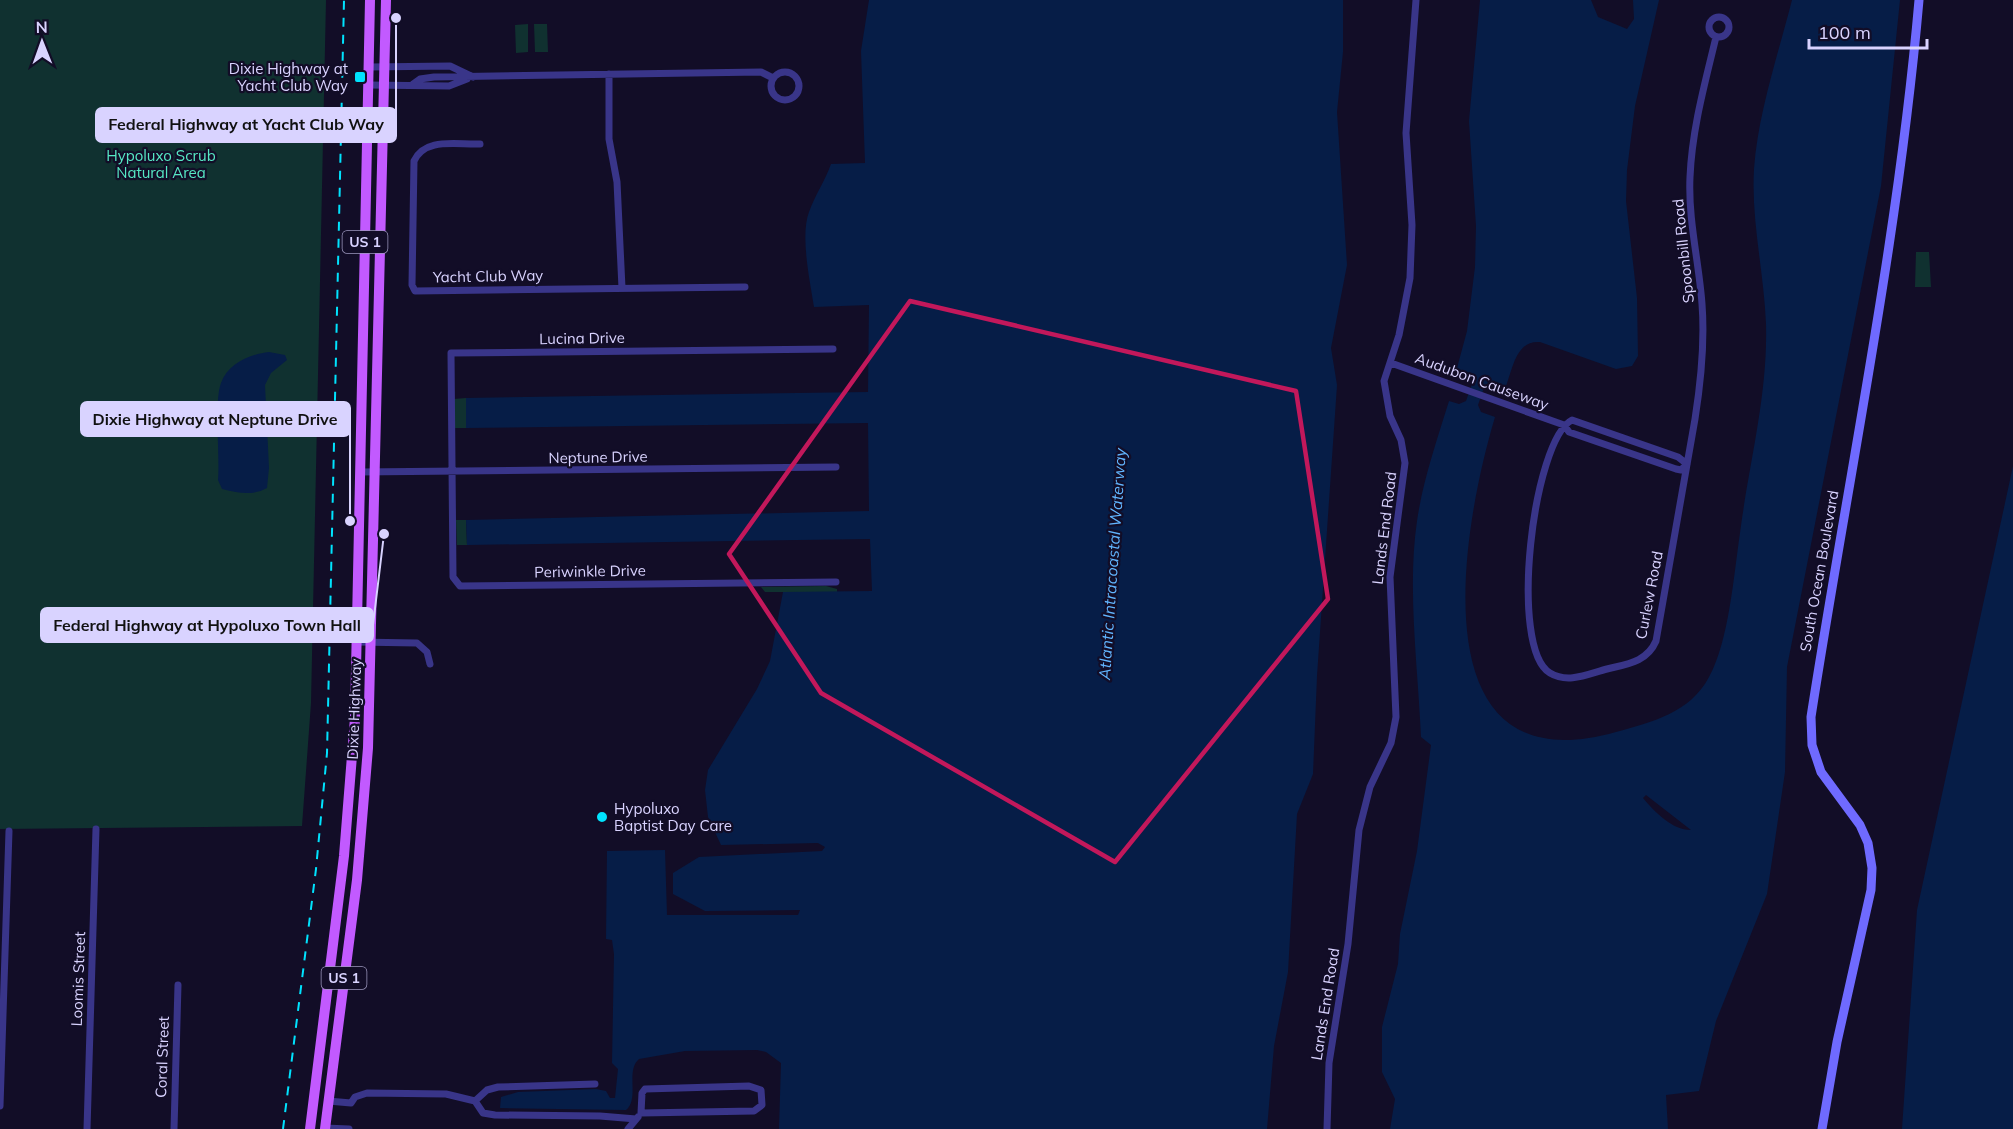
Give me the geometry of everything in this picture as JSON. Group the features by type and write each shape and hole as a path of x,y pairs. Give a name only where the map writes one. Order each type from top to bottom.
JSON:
{"main road":[{"name":"Dixie Highway","path":"310,1129 347,826 357,642 370,0"},
{"name":"Dixie Highway","path":"325,1128 362,827 372,642 386,0"},
{"name":"South Ocean Boulevard","path":"1822,1129 1837,1042 1871,890 1872,868 1863,831 1828,784 1816,759 1810,717 1896,210 1911,93 1919,0"},
{"path":"347,826 362,827"},
{"path":"327,1001 338,1024"}],"street":[{"name":"Lands End Road","path":"1327,1129 1329,1063 1348,944 1359,830 1369,790 1391,743 1396,717 1396,688 1390,630 1390,576 1405,463 1384,387 1406,307 1411,258 1412,225 1406,124 1416,0"},
{"name":"Spoonbill Road","path":"1687,464 1700,387 1703,338 1700,286 1690,206 1690,176 1696,127 1716,37"},
{"path":"433,86 435,66"},
{"path":"369,67 450,66 473,76"},
{"path":"413,84 420,79 434,77 473,76 761,72 773,78"},
{"path":"781,72 791,73 798,79 798,93 791,100 777,98 771,86 773,78 781,72"},
{"path":"609,74 609,139 617,182 622,288"},
{"path":"369,85 449,86 473,76"},
{"name":"Yacht Club Way","path":"480,144 427,145 419,150 414,160 412,285 415,291 745,287"},
{"name":"Lucina Drive","path":"452,472 451,353 833,349"},
{"name":"Audubon Causeway","path":"1391,363 1564,424 1569,432 1676,469 1681,470 1687,464 1678,457 1572,420 1564,424"},
{"name":"Curlew Road","path":"1564,424 1555,439 1537,505 1528,586 1529,617 1536,656 1546,670 1563,679 1637,661 1654,647 1687,464"},
{"name":"Neptune Drive","path":"360,472 836,467"},
{"name":"Periwinkle Drive","path":"452,472 453,577 460,586 836,582"},
{"path":"357,642 417,643 427,652 430,664"},
{"name":"Loomis Street","path":"87,1129 96,829"},
{"path":"0,1106 9,831"},
{"name":"Coral Street","path":"174,1129 178,985"},
{"path":"475,1101 487,1090 498,1087 595,1084"},
{"path":"328,1101 351,1103 355,1097 367,1093 447,1094 475,1101 483,1113 495,1115 638,1116 754,1111 762,1105 763,1094 761,1090 749,1086 651,1087 642,1093 638,1116 628,1129"},
{"path":"325,1128 349,1129"}],"highlighted area":[{"path":"910,301 1296,391 1328,599 1115,862 821,693 729,554"}],"green space":[{"name":"Hypoluxo Scrub Natural Area","path":"0,0 326,0 311,703 302,826 0,829"},
{"path":"528,24 528,52 516,53 515,25"},
{"path":"534,24 547,24 548,52 535,52"},
{"path":"1916,252 1929,252 1931,287 1915,287"},
{"path":"466,398 466,428 454,428 454,399"},
{"path":"456,520 466,520 467,545 457,545"},
{"path":"826,586 837,589 837,592 765,592 761,587"}],"water":[{"name":"Atlantic Intracoastal Waterway","path":"869,0 1343,0 1343,52 1337,112 1347,265 1331,348 1337,385 1317,676 1313,774 1297,814 1288,972 1274,1046 1267,1129 779,1129 781,1063 766,1052 757,1050 685,1051 639,1059 633,1070 632,1099 626,1110 500,1108 501,1097 518,1092 596,1089 606,1091 610,1098 615,1098 618,1069 612,1063 614,954 612,940 606,939 607,851 665,850 667,915 798,915 800,910 705,911 673,894 673,873 699,857 822,851 825,847 818,843 721,845 708,817 705,790 708,770 757,689 770,661 783,592 872,591 870,539 467,545 466,520 869,511 868,423 466,428 466,398 868,392 869,305 814,307 805,233 809,212 831,164 865,163 861,51"},
{"path":"1480,0 1591,0 1598,17 1627,29 1634,19 1633,0 1659,0 1635,106 1627,170 1626,201 1637,298 1638,356 1632,366 1616,369 1540,342 1532,343 1521,350 1517,356 1506,386 1492,381 1485,385 1478,405 1481,412 1495,417 1482,464 1472,521 1466,580 1468,637 1481,686 1508,722 1552,739 1616,732 1656,720 1681,708 1692,699 1709,677 1716,662 1726,626 1761,403 1766,350 1765,305 1754,208 1756,148 1769,84 1792,0 1900,0 1881,186 1787,667 1785,772 1767,894 1716,1021 1699,1091 1666,1095 1668,1129 1390,1129 1395,1099 1382,1072 1382,1027 1398,964 1400,934 1417,851 1431,745 1421,737 1413,601 1414,547 1427,475 1449,401 1459,404 1466,401 1473,381 1470,374 1457,368 1467,331 1475,267 1476,226 1469,121","holes":["1646,795 1691,830 1671,824 1643,798"]},
{"path":"269,352 285,355 287,360 271,373 265,385 269,468 267,488 251,493 222,489 218,480 218,402 221,383 229,370 241,361"},
{"path":"2013,466 2013,1129 1902,1129 1917,910"}],"railway":[{"path":"283,1129 316,869 327,753 344,0"}],"place":[{"name":"Federal Highway at Yacht Club Way","path":"396,18"},
{"name":"Dixie Highway at Yacht Club Way","path":"360,77"},
{"name":"Dixie Highway at Neptune Drive","path":"350,521"},
{"name":"Federal Highway at Hypoluxo Town Hall","path":"384,534"},
{"name":"Hypoluxo Baptist Day Care","path":"602,817"}]}
